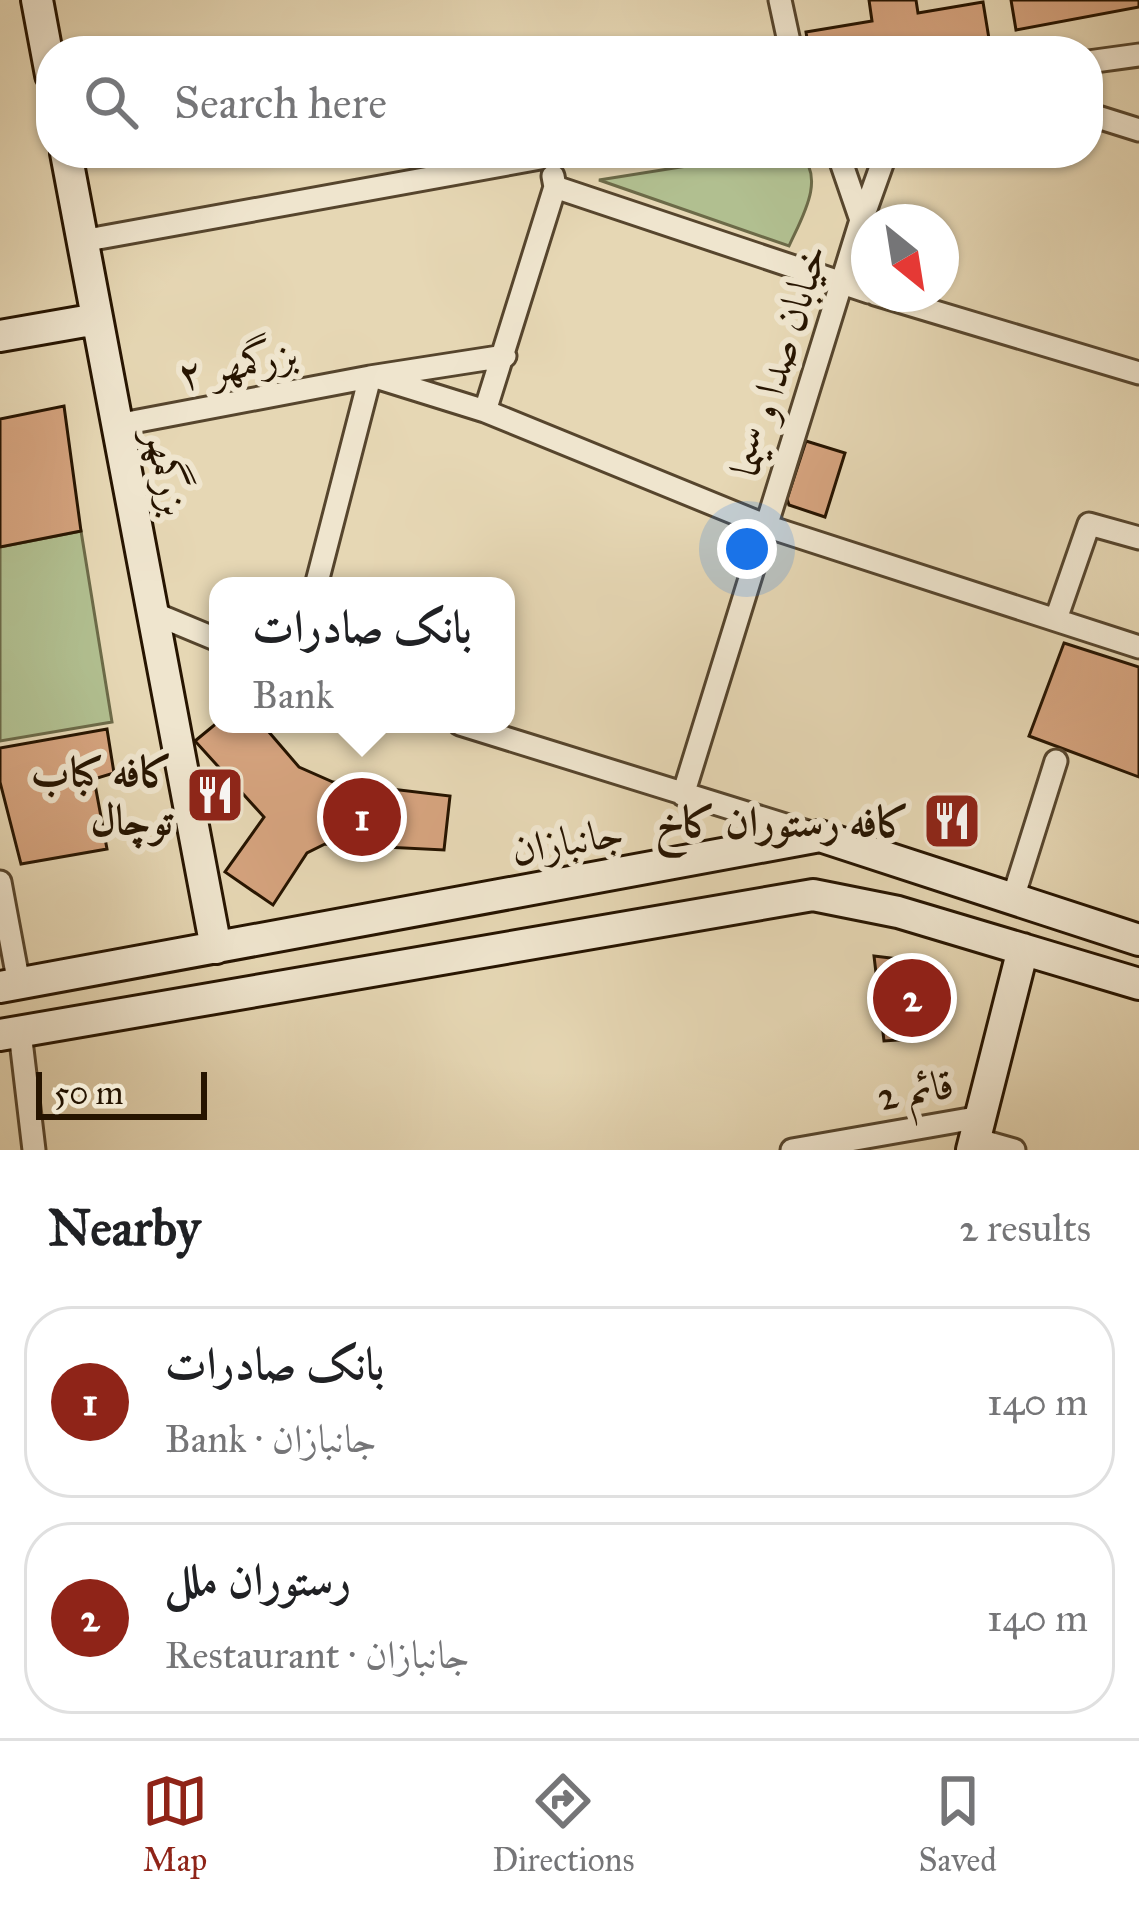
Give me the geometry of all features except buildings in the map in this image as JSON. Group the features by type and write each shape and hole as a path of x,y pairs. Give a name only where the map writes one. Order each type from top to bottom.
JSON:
{"main road":[{"path":"37,0 44,36"},
{"name":"بزرگمهر","path":"69,168 216,948"},
{"path":"0,336 97,319"},
{"name":"جانبازان","path":"9,986 820,836 1139,940"},
{"path":"9,986 10,1033 813,895 898,912 1139,984"},
{"path":"976,1135 1023,949"}],"street":[{"path":"780,0 788,36"},
{"path":"1103,60 1139,55"},
{"path":"1103,119 1139,130"},
{"path":"82,241 481,168"},
{"path":"485,411 555,187 557,168"},
{"name":"خیابان صدا و سیما","path":"843,168 856,204"},
{"path":"867,204 880,168"},
{"path":"555,187 851,287"},
{"name":"خیابان صدا و سیما","path":"683,796 851,252"},
{"path":"935,312 1139,374"},
{"name":"بزرگمهر ۲","path":"117,424 505,356"},
{"path":"319,577 375,378 485,411 769,527 1139,647"},
{"path":"1056,619 1089,524 1139,538"},
{"path":"153,613 209,636"},
{"path":"488,733 820,836"},
{"path":"1012,901 1056,761"},
{"path":"0,882 9,986"},
{"path":"10,1033 34,1150"},
{"path":"976,1135 1014,1150"},
{"name":"قائم 2","path":"792,1150 976,1135"}],"green space":[{"path":"675,168 809,168 811,186 789,246 599,180"},
{"path":"81,531 112,722 0,741 0,547"}],"place":[{"name":"کافه کباب توچال","path":"215,795"},
{"name":"بانک صادرات","path":"362,817"},
{"name":"کافه رستوران کاخ","path":"952,821"},
{"name":"رستوران ملل","path":"912,998"}]}
